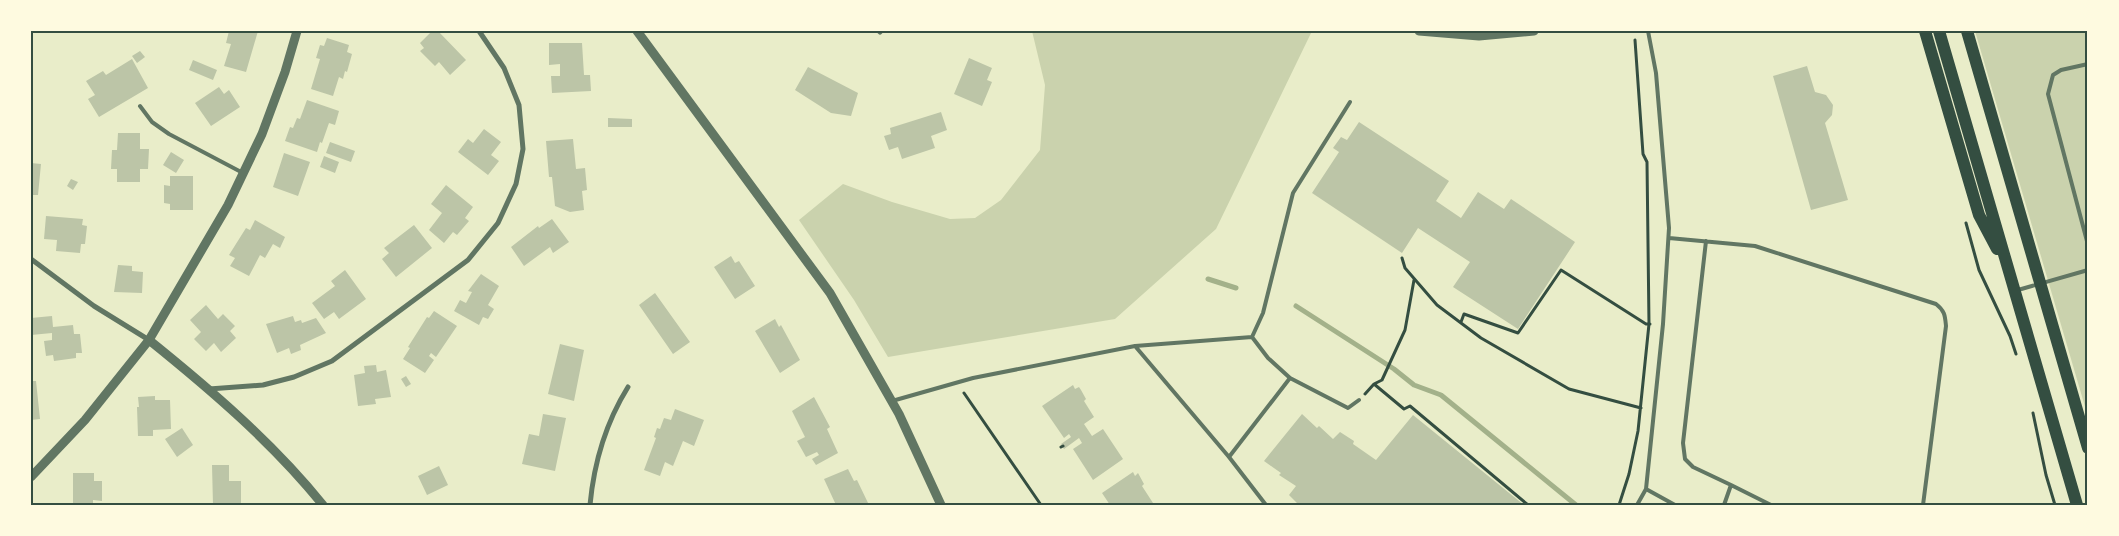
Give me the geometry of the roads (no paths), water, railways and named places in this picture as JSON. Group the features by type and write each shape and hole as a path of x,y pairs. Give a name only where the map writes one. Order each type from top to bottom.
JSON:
{"highway":[{"path":"1925,31 1978,215 2008,270"},
{"path":"1939,31 2077,505"},
{"path":"1968,33 2088,448"}],"street":[{"path":"31,478 86,420 149,340 228,205 262,134 285,72 297,31"},
{"path":"209,389 263,385 294,377 332,361 468,260 498,223 516,184 523,149 519,105 504,68 479,31"},
{"path":"637,31 830,293 892,401 941,505"},
{"path":"1419,31 1479,34 1534,31"},
{"path":"31,259 94,306 149,340 209,389 276,453 324,505"},
{"path":"590,505 593,474 604,434 616,406 628,387"}],"lane":[{"path":"1637,505 1646,489 1664,324 1669,238 1656,73 1648,31"},
{"path":"2088,64 2061,70 2053,75 2048,94 2088,245"},
{"path":"1252,337 1263,313 1293,193 1350,102"},
{"path":"140,106 152,122 169,134 243,173"},
{"path":"1669,238 1755,246 1936,304 1945,314 1946,326 1923,505"},
{"path":"1706,240 1683,444 1685,459 1693,467 1771,505"},
{"path":"2015,292 2088,270"},
{"path":"892,401 973,378 1135,346 1252,337"},
{"path":"1252,337 1268,358 1290,378 1348,408 1359,400"},
{"path":"1135,346 1229,456 1266,505"},
{"path":"1229,456 1290,378"},
{"path":"1724,505 1731,486"},
{"path":"1646,489 1675,505"}],"waterway":[{"path":"1208,279 1236,288"},
{"path":"1296,306 1394,369 1414,385 1441,395 1576,505"}]}
